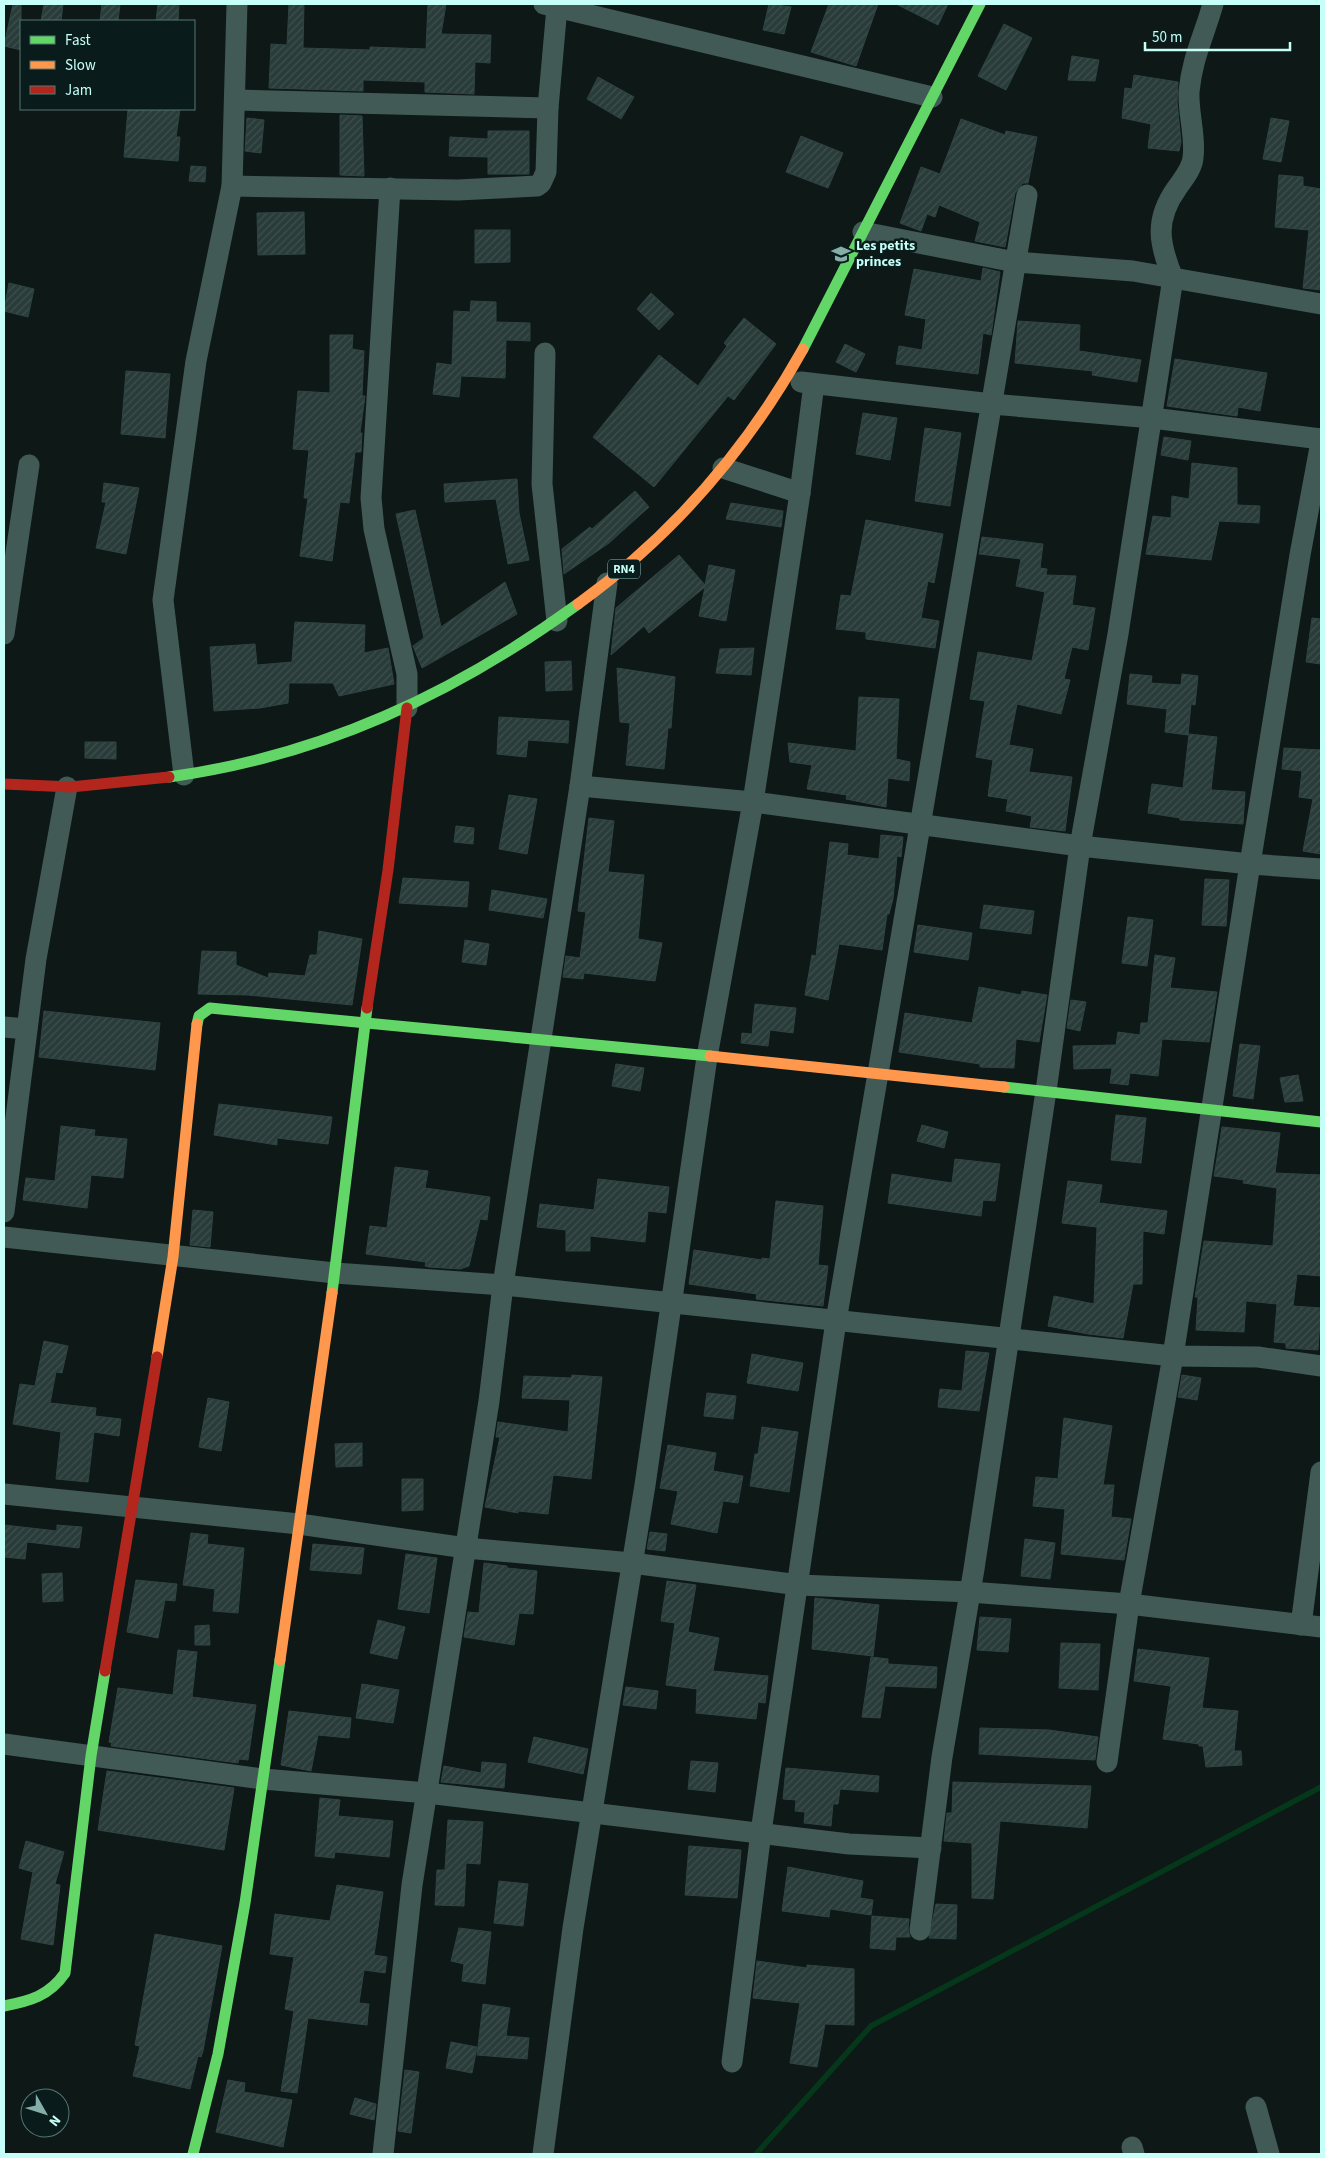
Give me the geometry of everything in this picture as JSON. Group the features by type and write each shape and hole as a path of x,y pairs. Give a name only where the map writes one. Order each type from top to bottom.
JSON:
{"main road":[{"name":"RN4","path":"4,784 67,787 184,775 253,762 304,748 353,731 407,708 477,671 557,621 607,583 656,541 723,468 753,430 786,379 836,289 863,232 980,4"},
{"path":"193,2154 216,2062 232,1981 263,1779 335,1273 351,1152 365,1022 388,870 407,708"},
{"path":"4,2006 41,1998 57,1986 65,1973 91,1756 173,1257 196,1028 199,1016 210,1008 539,1039 1046,1091 1321,1122"}],"street":[{"path":"184,775 163,600 196,361 232,186 237,4"},
{"path":"920,1930 942,1757 970,1592 1009,1339 1080,846 1118,634 1172,278 1161,240 1162,223 1166,204 1193,160 1194,144 1189,95 1191,74 1195,54 1213,4"},
{"path":"232,186 458,190 537,186 541,183 546,172 550,6 932,97"},
{"path":"235,100 548,108"},
{"path":"390,188 371,498 374,529 408,674 407,708"},
{"path":"732,2062 761,1832 836,1321 922,825 1027,196"},
{"path":"863,232 1016,262 1133,271 1321,304"},
{"path":"545,353 542,484 557,621"},
{"path":"786,379 814,384 992,404 1152,418 1321,441 1300,555 1250,864 1173,1356 1129,1604 1107,1762"},
{"path":"543,2154 572,1928 632,1563 707,1057 753,802 800,493 814,384"},
{"path":"4,634 29,465"},
{"path":"723,468 800,493"},
{"path":"383,2154 412,1885 489,1401 503,1285 539,1039 580,786 607,583"},
{"path":"580,786 753,802 1080,846 1321,870"},
{"path":"4,1212 7,1162 26,1029 67,787"},
{"path":"4,1027 26,1029"},
{"path":"4,1237 173,1257 335,1273 503,1285 1173,1356 1258,1357 1321,1366"},
{"path":"4,1494 299,1524 466,1548 632,1563 798,1585 970,1592 1129,1604 1311,1626 1321,1472"},
{"path":"4,1744 263,1779 428,1793 850,1844 931,1848"},
{"path":"1256,2107 1269,2154"}],"building":[{"path":"13,4 21,4 20,50 4,46"},
{"path":"44,4 63,4 61,20 41,20"},
{"path":"102,4 120,4 118,20 100,20"},
{"path":"158,4 179,4 178,20 156,20"},
{"path":"289,4 304,4 303,48 370,50 370,47 426,49 428,4 446,4 441,34 491,35 490,63 475,62 474,94 425,92 425,82 363,80 363,91 269,88 271,44 287,45"},
{"path":"769,4 791,7 784,34 763,30"},
{"path":"829,4 878,4 856,66 811,52"},
{"path":"896,4 948,4 938,25"},
{"path":"1004,24 1032,38 1006,90 978,76"},
{"path":"1072,56 1099,60 1095,81 1068,80"},
{"path":"1134,75 1178,82 1177,101 1181,142 1179,151 1148,148 1151,124 1122,118 1125,88 1132,89"},
{"path":"598,77 634,97 621,119 587,99"},
{"path":"128,110 180,110 176,137 180,137 178,161 124,157"},
{"path":"340,115 362,116 364,176 340,175"},
{"path":"247,118 264,120 261,153 245,151"},
{"path":"1271,118 1289,121 1281,162 1263,159"},
{"path":"961,119 1005,135 1006,131 1037,137 1028,183 1023,183 1015,193 1005,247 975,241 980,222 939,205 935,217 927,214 921,231 900,223 921,167 940,174"},
{"path":"488,131 529,131 529,174 488,174 488,157 449,156 450,137 488,139"},
{"path":"801,136 843,153 828,188 786,172"},
{"path":"191,166 206,167 205,182 189,181"},
{"path":"1279,175 1303,177 1303,186 1321,189 1321,290 1303,288 1309,230 1275,227"},
{"path":"304,212 305,254 258,255 257,213"},
{"path":"475,230 510,230 510,262 475,263"},
{"path":"983,268 1000,272 991,335 983,333 978,374 896,364 899,346 922,350 926,319 905,315 914,269 981,281"},
{"path":"9,283 34,289 28,317 4,311"},
{"path":"651,293 674,314 659,330 637,309"},
{"path":"471,301 496,302 496,322 530,323 530,341 506,340 505,378 461,376 459,397 433,394 437,363 452,365 454,311 470,312"},
{"path":"744,318 776,344 734,400 728,396 654,487 593,437 659,355 698,386 727,346 724,343"},
{"path":"1018,321 1080,325 1079,351 1141,360 1137,382 1092,375 1093,371 1015,363"},
{"path":"330,335 353,335 352,349 364,351 362,396 365,396 360,433 362,433 361,452 355,452 349,503 340,502 332,561 300,556 308,498 304,498 309,450 293,449 298,391 330,393"},
{"path":"845,344 865,354 856,372 836,362"},
{"path":"1175,359 1267,373 1260,411 1238,407 1237,416 1167,406"},
{"path":"126,371 170,374 165,438 121,434"},
{"path":"863,413 897,418 890,460 856,454"},
{"path":"925,428 961,433 950,506 915,501"},
{"path":"1164,437 1191,441 1188,460 1161,455"},
{"path":"1192,463 1237,468 1237,505 1260,506 1259,523 1219,521 1211,560 1146,554 1153,516 1171,518 1172,496 1189,499"},
{"path":"517,479 519,513 529,560 508,564 496,499 445,502 444,484"},
{"path":"104,483 139,488 126,554 96,548 106,502 102,502"},
{"path":"635,491 649,507 609,543 564,574 562,549 590,527 592,529"},
{"path":"731,503 783,511 781,527 726,519"},
{"path":"415,510 441,627 505,582 517,614 422,668 413,646 424,638 396,514"},
{"path":"866,520 943,534 934,583 928,581 921,618 939,621 935,648 866,639 866,632 836,629 841,595 851,596"},
{"path":"982,537 1043,544 1040,568 1047,569 1046,575 1076,576 1072,605 1095,608 1088,650 1072,647 1064,679 1070,680 1061,714 1017,704 1009,745 1033,749 1029,772 1072,777 1065,831 1030,827 1032,816 1006,811 1008,799 988,796 993,760 976,757 985,701 970,699 978,652 1032,661 1045,592 1016,586 1021,559 979,554"},
{"path":"679,555 705,585 709,565 735,570 726,621 699,616 705,587 649,633 644,626 611,655 616,608"},
{"path":"1312,618 1321,619 1321,664 1306,662"},
{"path":"295,622 365,625 364,653 388,648 394,684 339,696 333,683 289,683 288,703 260,708 214,711 210,647 255,644 257,665 292,662"},
{"path":"754,648 751,675 716,673 720,649"},
{"path":"571,661 572,690 546,691 545,662"},
{"path":"617,668 675,677 671,728 668,728 664,769 626,765 630,723 620,722"},
{"path":"1130,674 1152,676 1151,683 1181,685 1182,674 1198,676 1195,705 1191,704 1188,735 1165,732 1167,709 1127,704"},
{"path":"859,697 899,699 896,759 910,762 909,781 888,778 886,807 846,799 847,795 807,789 812,765 790,762 788,743 856,751"},
{"path":"499,717 569,721 568,743 528,740 526,757 497,754"},
{"path":"1189,734 1217,737 1211,790 1245,792 1243,824 1180,820 1180,818 1148,813 1152,784 1183,788"},
{"path":"85,742 116,742 116,759 85,758"},
{"path":"1284,748 1321,750 1321,854 1303,851 1313,799 1299,797 1302,771 1282,769"},
{"path":"509,795 537,799 527,854 499,849"},
{"path":"589,818 614,821 608,872 644,875 638,939 662,943 655,981 584,973 583,979 563,977 566,956 580,958 586,912 578,911"},
{"path":"456,826 474,828 473,844 454,842"},
{"path":"881,835 903,837 901,857 897,856 893,899 889,914 887,914 882,950 839,944 828,1000 805,995 812,955 816,956 830,842 848,844 847,855 879,859"},
{"path":"403,878 469,882 467,907 399,903"},
{"path":"1205,879 1229,880 1226,926 1202,925"},
{"path":"492,890 547,899 543,918 489,910"},
{"path":"984,905 1034,911 1031,934 980,928"},
{"path":"1128,917 1153,920 1147,966 1122,963"},
{"path":"918,925 972,933 968,960 914,952"},
{"path":"319,931 362,939 352,1005 248,995 198,994 202,951 236,952 236,965 268,978 269,973 305,976 310,955 317,955"},
{"path":"465,940 489,944 486,965 462,962"},
{"path":"1155,955 1175,958 1170,988 1217,992 1209,1042 1162,1039 1158,1076 1130,1073 1128,1085 1110,1083 1112,1068 1074,1069 1073,1046 1116,1045 1118,1032 1140,1035 1141,1023 1148,1023"},
{"path":"979,987 1021,995 1022,991 1047,995 1039,1042 1016,1039 1014,1068 980,1067 980,1064 899,1052 905,1013 972,1023"},
{"path":"1071,1000 1086,1002 1080,1031 1067,1028"},
{"path":"755,1004 796,1008 793,1033 770,1030 768,1046 741,1043 742,1033 752,1034"},
{"path":"44,1011 160,1023 155,1070 39,1057"},
{"path":"1240,1044 1260,1046 1253,1099 1233,1096"},
{"path":"616,1064 644,1068 640,1091 612,1086"},
{"path":"1298,1075 1303,1101 1285,1102 1280,1078"},
{"path":"219,1104 332,1117 328,1144 277,1138 277,1145 214,1135"},
{"path":"1116,1115 1146,1118 1141,1163 1111,1160"},
{"path":"922,1125 948,1132 944,1148 917,1141"},
{"path":"61,1126 95,1130 94,1136 127,1139 123,1178 91,1175 87,1208 23,1200 26,1178 55,1181"},
{"path":"1222,1127 1280,1133 1275,1173 1321,1175 1321,1276 1297,1274 1293,1306 1321,1308 1318,1350 1286,1348 1286,1343 1274,1342 1277,1304 1246,1301 1244,1332 1196,1330 1198,1297 1195,1297 1204,1241 1273,1246 1277,1188 1243,1183 1244,1180 1214,1176"},
{"path":"955,1159 1000,1164 995,1201 983,1200 981,1216 888,1203 892,1174 952,1183"},
{"path":"395,1167 428,1171 425,1188 490,1197 487,1220 480,1219 469,1266 460,1269 429,1267 425,1266 426,1262 366,1254 370,1226 387,1228"},
{"path":"598,1179 669,1187 666,1213 648,1211 645,1242 590,1236 590,1251 566,1251 566,1230 537,1227 540,1204 594,1210"},
{"path":"1068,1181 1102,1185 1099,1203 1167,1211 1164,1234 1143,1231 1142,1284 1133,1284 1123,1338 1088,1334 1048,1326 1054,1296 1094,1304 1097,1227 1062,1223"},
{"path":"776,1201 823,1206 818,1265 828,1266 823,1306 756,1299 757,1294 689,1284 694,1250 762,1260 762,1258 770,1259"},
{"path":"193,1210 213,1212 210,1247 190,1245"},
{"path":"44,1341 68,1346 62,1373 56,1372 50,1403 96,1408 95,1416 121,1419 119,1436 94,1432 88,1482 56,1479 61,1432 13,1424 20,1384 35,1386"},
{"path":"966,1351 989,1353 979,1411 938,1407 940,1389 962,1391"},
{"path":"752,1354 803,1363 798,1391 747,1383"},
{"path":"572,1375 602,1377 591,1479 553,1475 548,1514 518,1511 518,1513 485,1507 500,1437 496,1437 498,1422 568,1432 570,1400 522,1398 524,1376 571,1378"},
{"path":"1182,1375 1201,1378 1197,1400 1178,1397"},
{"path":"707,1393 736,1396 733,1419 704,1416"},
{"path":"208,1398 229,1402 221,1451 199,1447"},
{"path":"1064,1418 1112,1426 1103,1485 1114,1485 1111,1517 1131,1519 1124,1560 1061,1554 1065,1509 1033,1506 1036,1477 1058,1479"},
{"path":"762,1427 798,1432 789,1492 750,1486"},
{"path":"362,1443 362,1466 336,1467 335,1444"},
{"path":"668,1445 716,1453 713,1471 743,1476 738,1503 723,1501 717,1533 671,1524 678,1491 660,1488"},
{"path":"402,1479 423,1479 423,1510 402,1511"},
{"path":"4,1525 57,1531 57,1525 82,1527 79,1548 27,1542 25,1559 4,1557"},
{"path":"650,1532 667,1534 665,1551 647,1549"},
{"path":"191,1533 208,1535 207,1544 244,1548 238,1613 213,1611 215,1589 183,1585"},
{"path":"1025,1539 1055,1543 1050,1579 1021,1576"},
{"path":"313,1544 364,1548 361,1574 310,1570"},
{"path":"406,1554 437,1558 429,1613 398,1609"},
{"path":"484,1563 507,1566 507,1568 537,1571 533,1614 519,1613 514,1645 464,1637 468,1612 479,1613"},
{"path":"62,1573 63,1601 43,1602 42,1574"},
{"path":"136,1580 177,1584 175,1601 165,1600 158,1638 127,1632"},
{"path":"667,1581 696,1585 688,1632 719,1638 713,1671 768,1676 765,1703 758,1702 756,1719 696,1713 697,1689 666,1685 675,1623 661,1621"},
{"path":"815,1598 879,1605 873,1656 812,1649"},
{"path":"980,1617 1011,1619 1008,1652 977,1650"},
{"path":"378,1620 405,1627 397,1659 370,1653"},
{"path":"209,1625 210,1645 195,1645 195,1626"},
{"path":"1061,1643 1100,1644 1098,1690 1059,1688"},
{"path":"1138,1649 1209,1658 1202,1708 1238,1711 1234,1751 1241,1751 1242,1765 1206,1767 1203,1746 1163,1739 1171,1686 1134,1681"},
{"path":"178,1650 197,1652 192,1697 256,1705 248,1760 239,1759 238,1763 111,1746 112,1743 109,1742 118,1688 173,1695"},
{"path":"871,1657 888,1659 888,1664 937,1667 936,1688 885,1686 880,1718 862,1717"},
{"path":"362,1684 399,1690 393,1723 356,1718"},
{"path":"626,1687 658,1691 656,1709 623,1705"},
{"path":"289,1711 351,1718 349,1738 318,1735 311,1771 281,1765"},
{"path":"980,1728 1049,1730 1098,1737 1095,1760 979,1754"},
{"path":"534,1737 588,1749 583,1774 528,1762"},
{"path":"691,1761 718,1763 715,1792 688,1789"},
{"path":"482,1762 506,1764 504,1788 441,1782 444,1766 481,1773"},
{"path":"786,1768 879,1776 878,1792 840,1789 838,1804 833,1804 831,1826 804,1823 805,1812 795,1811 796,1800 783,1799"},
{"path":"107,1771 234,1788 224,1850 98,1830"},
{"path":"953,1782 1091,1786 1087,1828 1000,1821 993,1899 972,1898 972,1843 944,1841 947,1813 952,1813"},
{"path":"320,1798 340,1800 338,1816 393,1821 389,1857 335,1852 334,1858 315,1856"},
{"path":"448,1820 483,1822 480,1864 466,1863 464,1906 435,1905 437,1870 445,1870"},
{"path":"26,1841 64,1852 55,1884 60,1885 53,1945 21,1939 33,1872 19,1868"},
{"path":"689,1846 741,1850 737,1898 685,1895"},
{"path":"788,1867 863,1881 860,1898 873,1900 871,1915 830,1909 829,1917 782,1911"},
{"path":"499,1881 528,1884 523,1926 494,1923"},
{"path":"337,1885 383,1892 374,1955 387,1957 385,1973 364,1970 359,2003 369,2004 367,2025 308,2018 297,2093 281,2091 294,2011 285,2009 294,1957 270,1954 275,1914 330,1921"},
{"path":"936,1904 957,1905 956,1939 929,1938"},
{"path":"872,1916 909,1919 908,1929 910,1937 896,1937 895,1950 870,1948"},
{"path":"459,1928 491,1932 485,1984 462,1981 464,1964 451,1961"},
{"path":"155,1934 222,1946 203,2051 201,2057 198,2056 190,2089 133,2076 140,2046 135,2045"},
{"path":"757,1961 807,1968 807,1965 854,1969 854,2025 825,2024 817,2067 790,2063 800,2003 753,1998"},
{"path":"483,2004 510,2008 506,2036 529,2038 527,2059 477,2055"},
{"path":"451,2042 477,2047 472,2073 446,2068"},
{"path":"405,2070 419,2072 411,2133 398,2131"},
{"path":"228,2080 245,2083 244,2092 292,2100 283,2147 216,2132"},
{"path":"355,2098 376,2104 374,2120 350,2114"}],"waterway":[{"path":"756,2154 871,2026 1321,1787"}],"traffic: fast":[{"path":"803,349 980,4"},
{"path":"169,777 225,767 280,754 333,737 384,716 434,693 483,666 578,604"},
{"path":"197,1024 199,1016 210,1008 710,1056"},
{"path":"332,1293 367,1008"},
{"path":"1004,1087 1321,1122"},
{"path":"193,2154 218,2054 245,1903 280,1660"},
{"path":"4,2006 22,2002 46,1992 65,1973 91,1756 105,1671"}],"traffic: slow":[{"path":"578,604 645,550 704,489 757,422 803,349"},
{"path":"157,1357 173,1257 197,1024"},
{"path":"710,1056 1004,1087"},
{"path":"280,1660 332,1293"}],"traffic: jam":[{"path":"367,1008 388,870 407,708"},
{"path":"4,784 71,787 169,777"},
{"path":"105,1671 157,1357"}],"place":[{"name":"Les petits princes","path":"841,254"}]}
